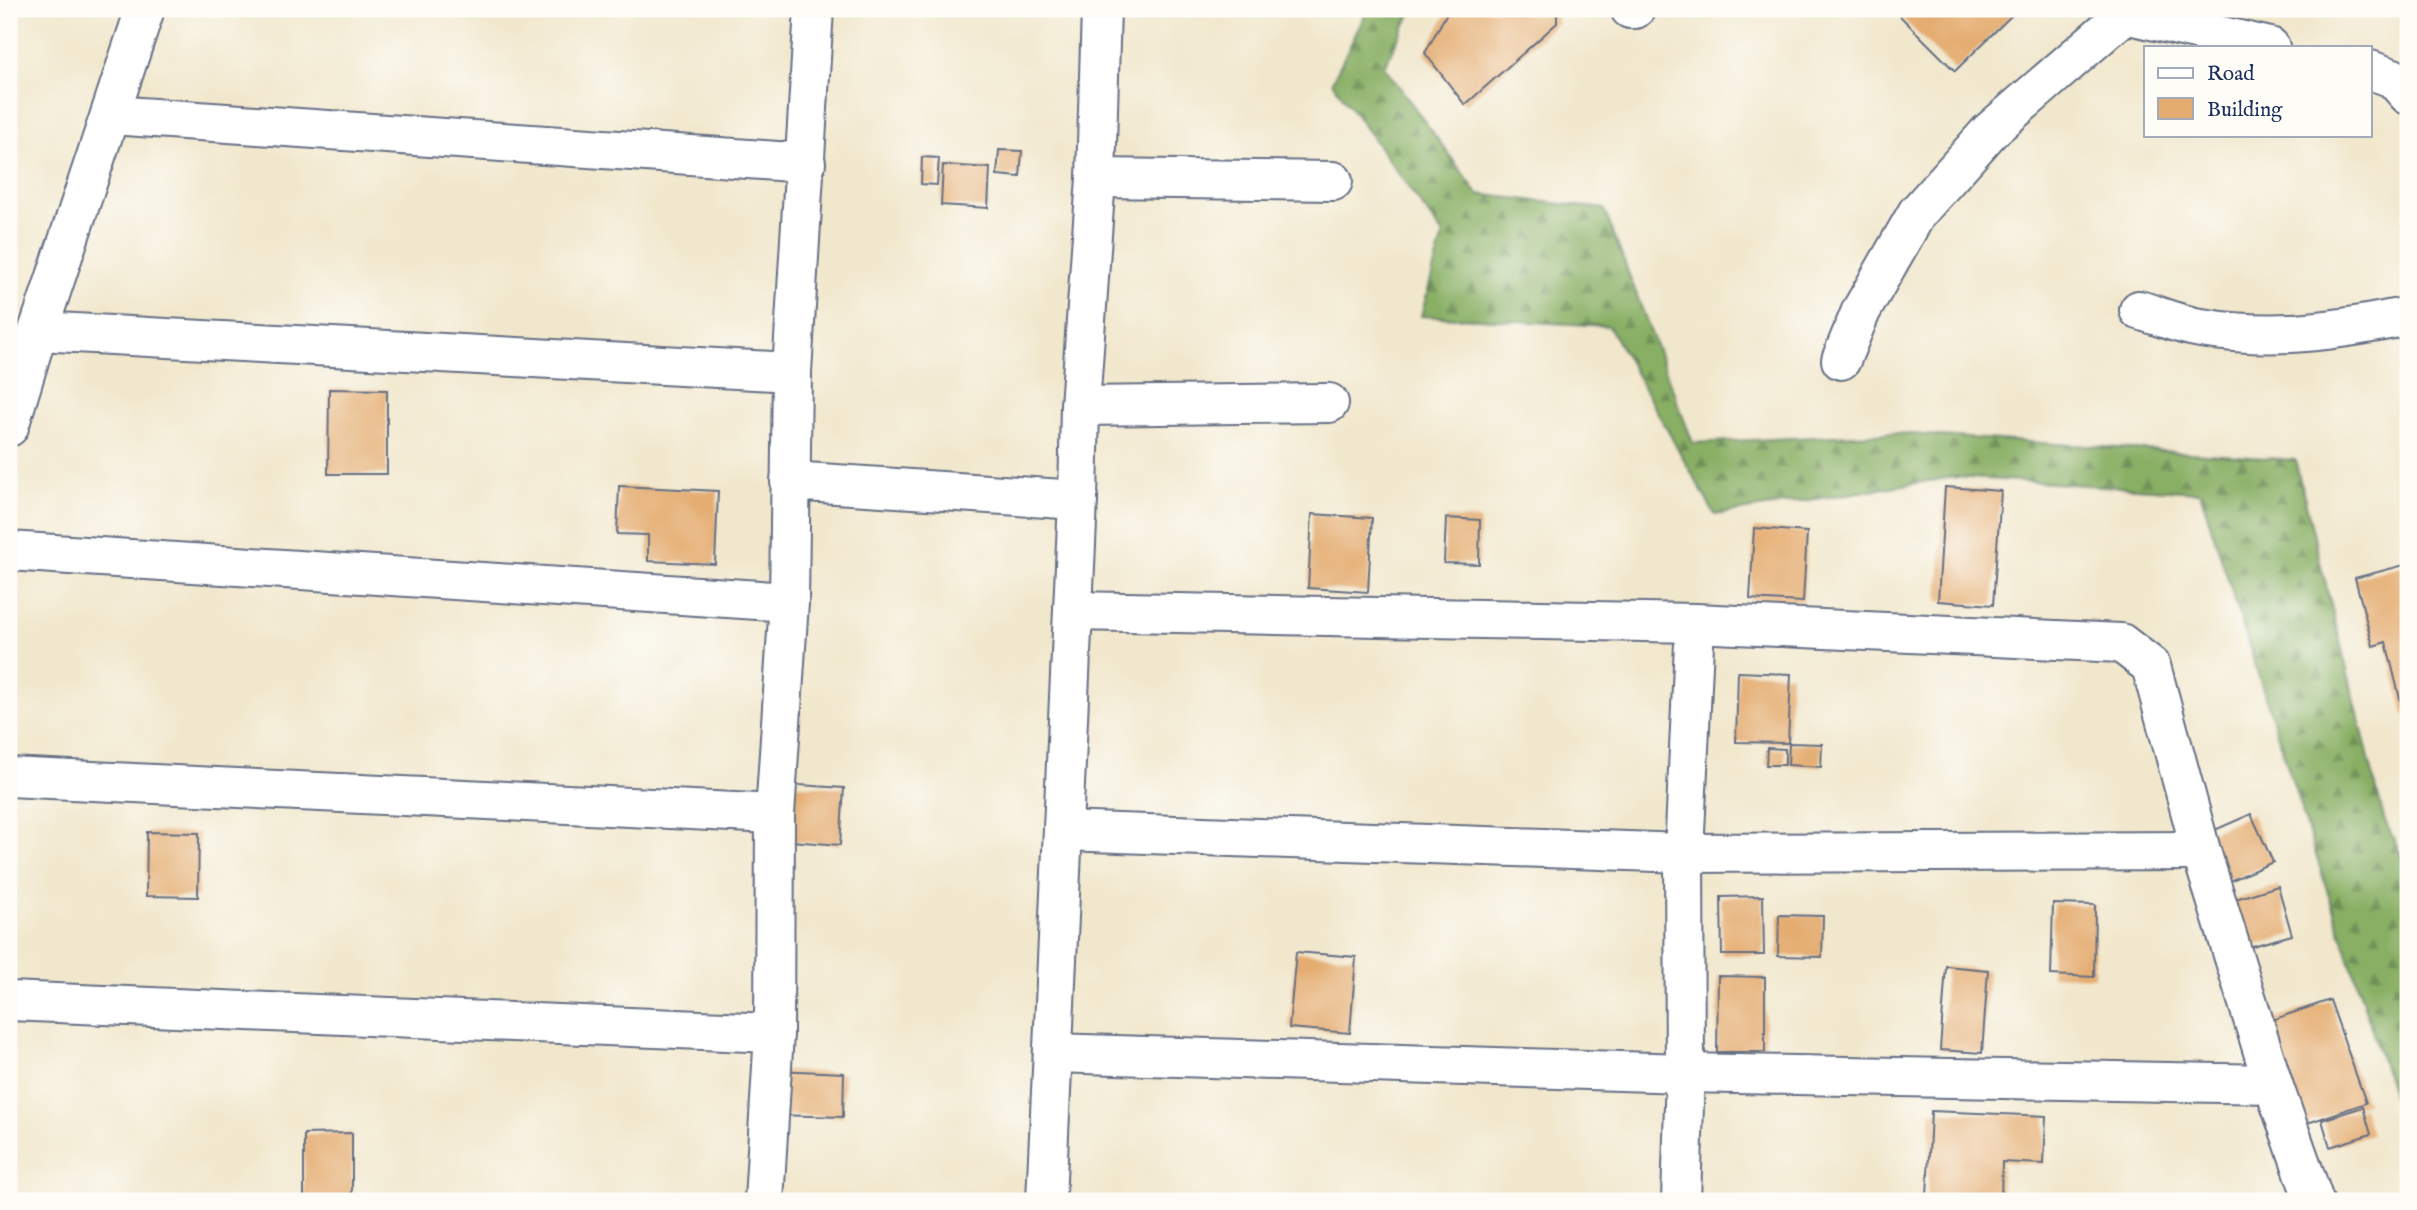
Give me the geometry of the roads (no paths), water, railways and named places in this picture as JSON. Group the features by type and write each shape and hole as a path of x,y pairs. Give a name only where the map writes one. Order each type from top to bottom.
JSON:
{"street":[{"path":"9,427 38,331 145,9"},
{"path":"764,1201 774,1033 775,814 789,602 792,372 814,9"},
{"path":"1046,1201 1080,407 1096,178 1101,9"},
{"path":"1841,360 1861,311 1917,213 1990,131 2122,11 2266,46"},
{"path":"2372,71 2393,78 2408,95"},
{"path":"111,115 806,163"},
{"path":"1096,178 1334,181"},
{"path":"2139,310 2199,328 2264,335 2317,333 2408,316"},
{"path":"38,331 792,372"},
{"path":"1080,407 1329,403"},
{"path":"790,481 1078,500"},
{"path":"9,551 789,602"},
{"path":"1073,611 1695,623 2121,643 2151,666 2201,851 2273,1084 2314,1201"},
{"path":"1681,1201 1685,1073 1684,853 1695,623"},
{"path":"9,777 775,814"},
{"path":"1063,831 1684,853 2201,851"},
{"path":"9,1001 774,1033"},
{"path":"1053,1053 1685,1073 2273,1084"}]}
